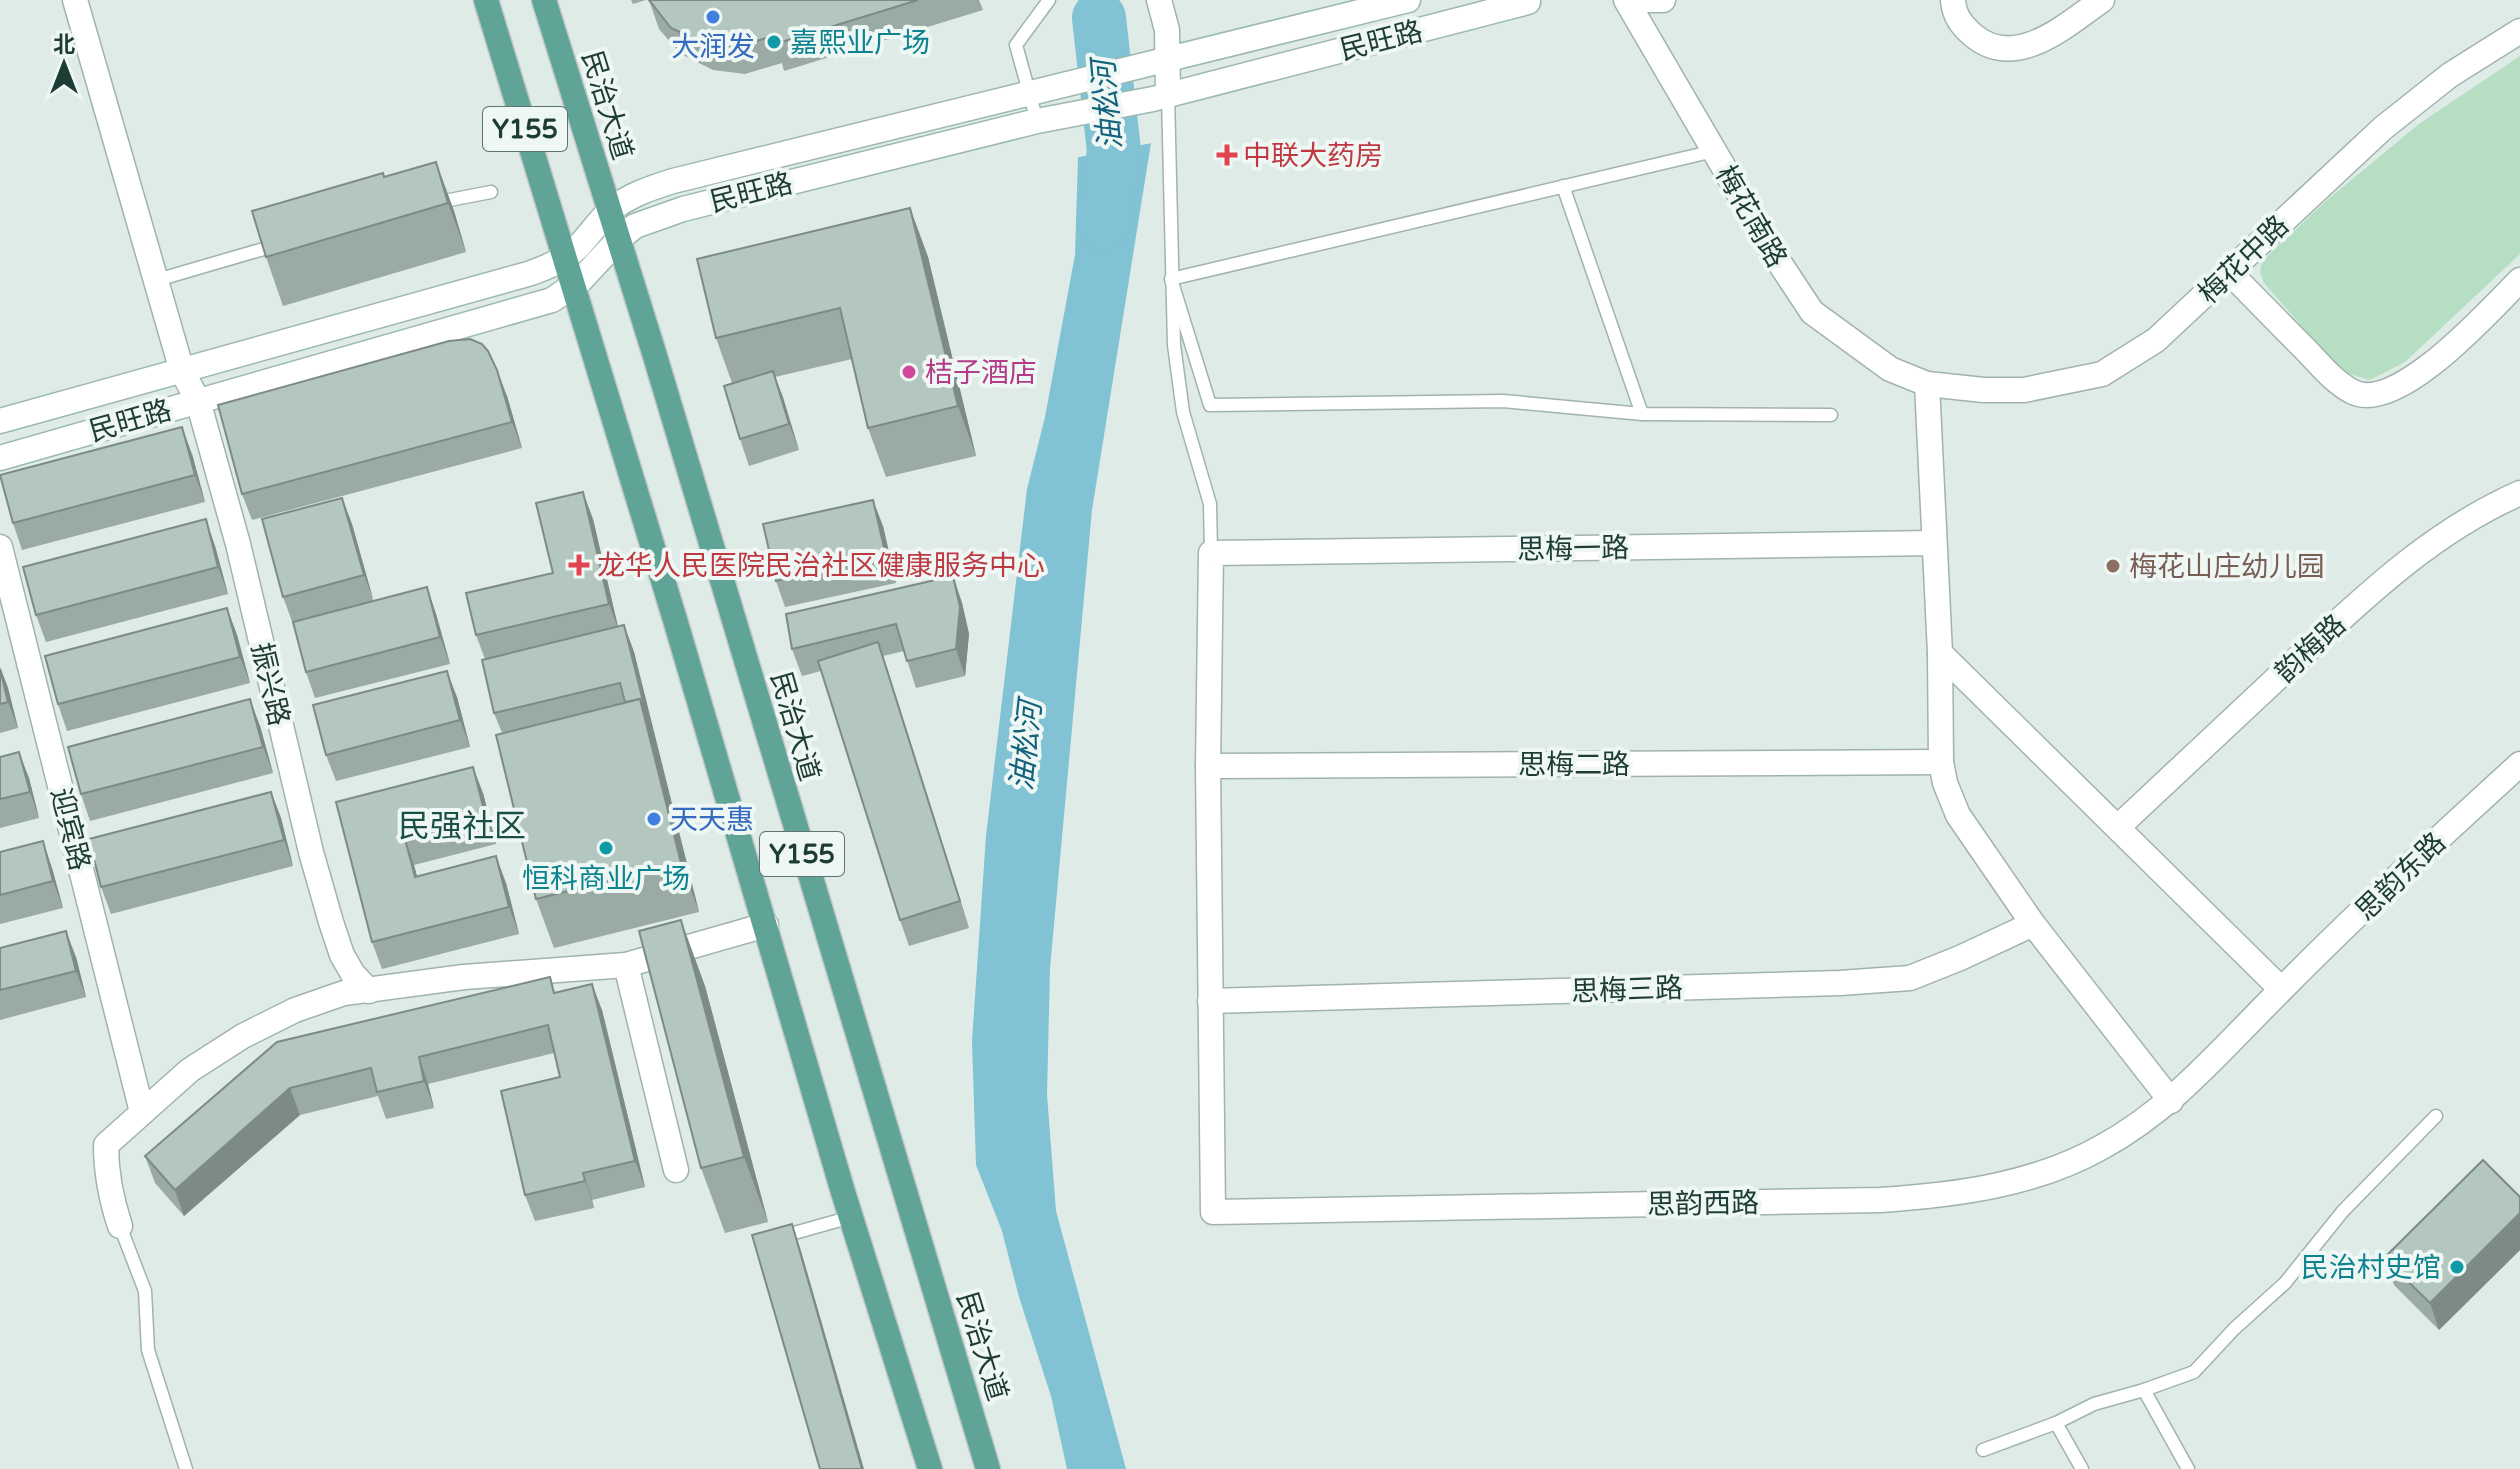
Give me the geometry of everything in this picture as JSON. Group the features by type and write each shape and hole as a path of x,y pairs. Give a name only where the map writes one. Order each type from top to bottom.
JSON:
{"main road":[{"name":"Y155","path":"486,0 766,925 851,1217 930,1469"},
{"name":"民治大道","path":"544,0 619,239 988,1469"}],"street":[{"name":"振兴路","path":"75,0 182,371 198,401 238,544 327,908 342,955 369,1000"},
{"path":"1159,0 1167,30 1159,63 1160,97"},
{"name":"民旺路","path":"0,421 528,274 563,259 610,211 633,196 673,181 1408,0"},
{"name":"梅花南路","path":"1626,0 1803,302 1812,312 1890,369 1927,384"},
{"path":"1635,0 1663,0"},
{"path":"1953,0 1956,15 1964,28 1978,40 2003,48 2020,48 2044,40 2102,0"},
{"name":"民旺路","path":"0,458 552,300 572,288 635,226 683,209 1048,118 1160,97 1532,1"},
{"name":"梅花中路","path":"1927,384 1984,390 2024,390 2102,374 2156,340 2383,128 2450,75 2520,31"},
{"path":"2229,272 2333,378 2355,393 2374,396 2394,389 2424,369 2465,336 2520,280"},
{"path":"1927,384 1940,653 1941,762 1945,783 1958,815 2033,924 2171,1101"},
{"name":"韵梅路","path":"2118,827 2374,589 2427,545 2486,508 2520,493"},
{"name":"思梅一路","path":"1211,553 1934,543"},
{"name":"迎宾路","path":"0,547 142,1112"},
{"path":"1210,1001 1208,766 1211,553"},
{"path":"1940,653 2281,989"},
{"name":"思梅二路","path":"1208,766 1941,762"},
{"name":"思韵东路","path":"2171,1101 2238,1037 2281,989 2520,764"},
{"name":"思梅三路","path":"1210,1001 1824,984 1910,978 2033,924"},
{"path":"120,1226 106,1171 106,1145 190,1070 243,1036 295,1010 344,993 369,1000 464,977 626,965 766,925"},
{"path":"626,965 676,1170"},
{"name":"思韵西路","path":"1210,1001 1213,1212 1928,1197 1978,1189 2059,1167 2100,1149 2171,1101"}],"lane":[{"path":"1048,118 1030,93 1016,45 1049,0"},
{"path":"1160,97 1174,345 1183,412 1210,504 1211,553"},
{"path":"1171,279 1714,151"},
{"path":"1563,186 1642,414"},
{"path":"413,207 491,192"},
{"path":"157,280 292,241"},
{"path":"1171,279 1210,405 1503,401 1642,414 1831,415"},
{"path":"1983,1450 2056,1423 2094,1404 2194,1372 2234,1329 2285,1283 2343,1211 2436,1116"},
{"path":"773,1240 851,1217"},
{"path":"120,1226 145,1291 148,1350 186,1469"},
{"path":"2144,1390 2188,1469"},
{"path":"2056,1423 2082,1469"}],"green space":[{"path":"2520,56 2520,254 2405,362 2370,380 2342,372 2264,283 2260,272 2262,261 2326,201 2419,124"}],"water":[{"path":"1151,143 1092,510 1050,968 1047,1095 1056,1211 1126,1469 1067,1469 1051,1396 1019,1297 1002,1231 976,1165 972,1041 986,836 1027,489 1045,417 1075,255 1078,157"}],"pier":[{"path":"1151,139 1151,143 1074,158 1077,153"}],"building":[{"path":"649,0 918,0 775,44 772,36 735,48 703,43 671,28"},
{"path":"436,162 448,203 266,257 252,211 383,173 384,177"},
{"path":"910,208 958,406 868,428 840,308 716,338 697,259"},
{"path":"470,339 482,344 488,351 497,370 512,422 242,494 218,405 449,341"},
{"path":"773,371 789,424 740,439 724,386"},
{"path":"182,427 195,475 13,523 0,475"},
{"path":"583,492 609,604 476,635 466,593 553,573 536,503"},
{"path":"342,498 364,575 283,597 262,519"},
{"path":"873,500 886,556 776,581 763,524"},
{"path":"206,519 218,567 36,615 23,567"},
{"path":"953,576 960,607 956,649 907,661 896,624 792,649 786,614"},
{"path":"427,587 440,637 306,672 293,622"},
{"path":"227,608 240,657 58,704 45,656"},
{"path":"624,625 648,721 640,699 625,702 620,683 494,713 482,660"},
{"path":"878,642 960,901 900,920 818,661"},
{"path":"0,669 8,702 0,704"},
{"path":"447,671 460,720 326,755 313,705"},
{"path":"250,699 263,747 81,794 68,747"},
{"name":"恒科商业广场","path":"640,699 681,863 536,899 496,735"},
{"path":"19,752 30,792 0,799 0,757"},
{"path":"473,767 486,818 405,839 415,877 496,856 509,907 372,942 336,802"},
{"path":"271,792 284,840 101,887 89,839"},
{"path":"43,841 53,881 0,895 0,852"},
{"path":"681,920 744,1157 701,1168 639,931"},
{"path":"66,931 76,971 0,990 0,948"},
{"path":"550,977 554,993 592,984 635,1161 583,1173 585,1181 525,1195 501,1091 560,1077 548,1025 419,1057 424,1081 377,1092 371,1068 290,1088 175,1190 145,1156 277,1042"},
{"path":"2483,1160 2520,1197 2520,1213 2430,1303 2384,1258"},
{"path":"792,1224 862,1469 820,1469 752,1235"}],"waterway":[{"name":"油松河","path":"1099,18 1114,151 1104,223"}],"place":[{"name":"大润发","path":"713,17"},
{"name":"嘉熙业广场","path":"774,42"},
{"name":"中联大药房","path":"1227,155"},
{"name":"桔子酒店","path":"909,372"},
{"name":"龙华人民医院民治社区健康服务中心","path":"579,565"},
{"name":"梅花山庄幼儿园","path":"2113,566"},
{"name":"天天惠","path":"654,819"},
{"name":"恒科商业广场","path":"606,848"},
{"name":"民治村史馆","path":"2457,1267"}],"district":[{"name":"民强社区","path":"462,826"}]}
